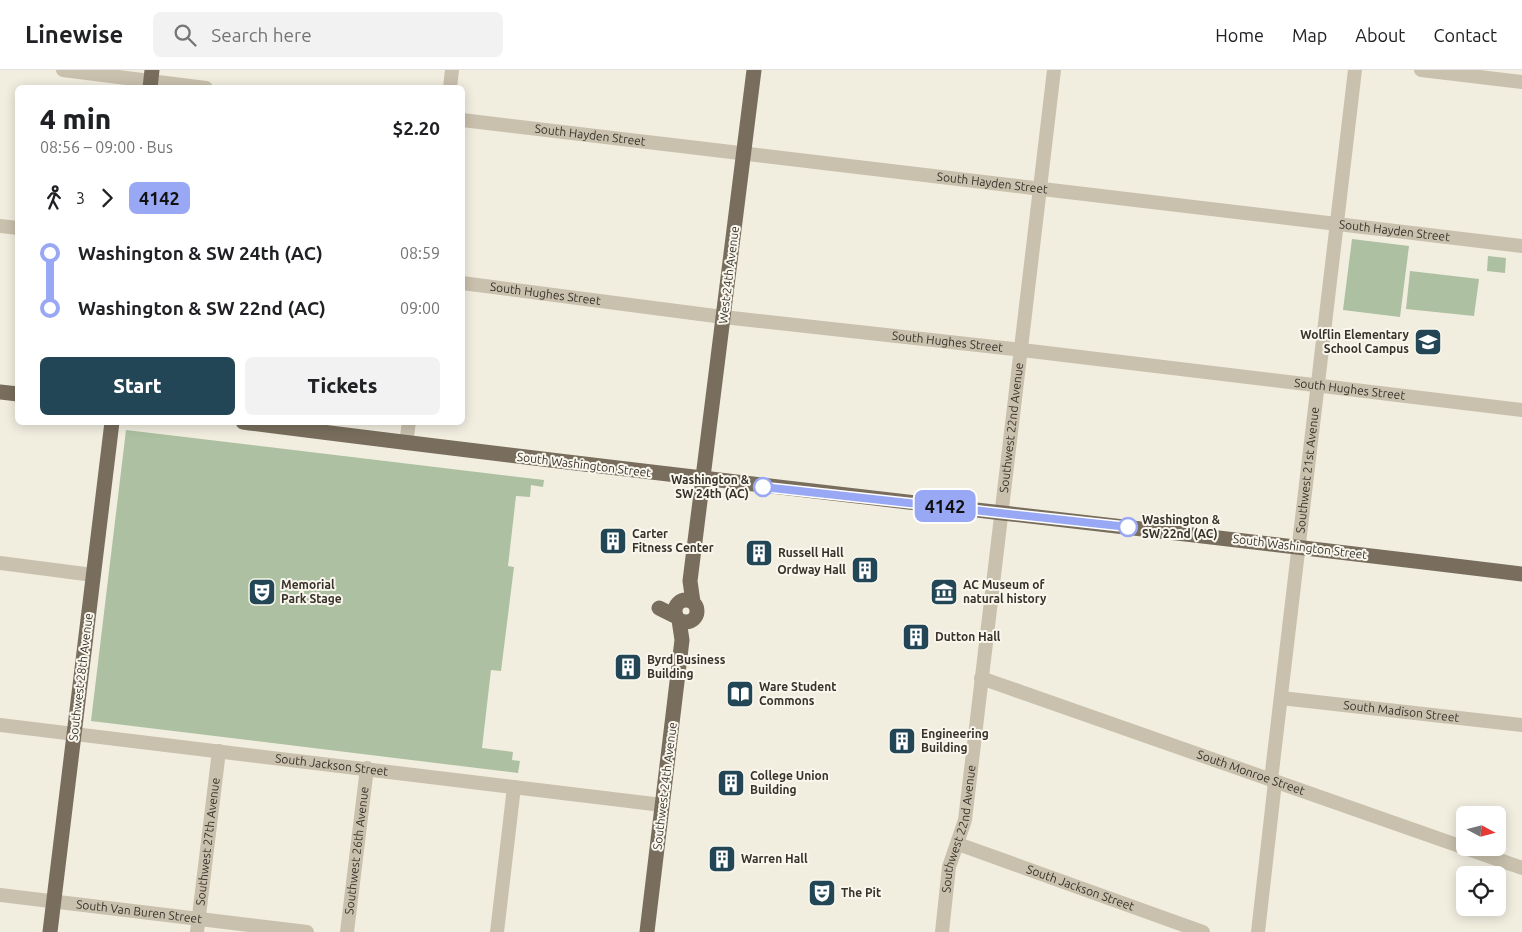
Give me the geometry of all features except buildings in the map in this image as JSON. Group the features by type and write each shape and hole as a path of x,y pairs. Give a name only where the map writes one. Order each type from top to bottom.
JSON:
{"main road":[{"name":"West 24th Avenue","path":"703,480 754,70"},
{"path":"0,392 15,394"},
{"name":"Southwest 28th Avenue","path":"50,932 112,425"},
{"name":"South Washington Street","path":"266,425 703,480 1001,512 1522,574"},
{"name":"Southwest 24th Avenue","path":"647,932 682,640 682,611 690,581 703,480"}],"street":[{"path":"63,70 151,79 188,85"},
{"path":"450,85 452,70"},
{"name":"Southwest 22nd Avenue","path":"942,932 949,867 965,820 1054,70"},
{"name":"Southwest 21st Avenue","path":"1258,932 1281,698 1355,70"},
{"path":"1421,70 1522,82"},
{"name":"South Hayden Street","path":"465,120 1522,246"},
{"path":"0,226 15,228"},
{"name":"South Hughes Street","path":"465,283 723,317 1022,350 1522,410"},
{"path":"406,443 409,425"},
{"path":"0,563 93,574"},
{"name":"South Monroe Street","path":"981,678 1522,868"},
{"name":"South Madison Street","path":"1281,698 1522,726"},
{"name":"South Jackson Street","path":"0,725 662,805"},
{"name":"Southwest 27th Avenue","path":"198,925 219,751"},
{"name":"Southwest 26th Avenue","path":"347,932 367,768"},
{"path":"497,932 514,787"},
{"name":"South Jackson Street","path":"958,844 1203,932"},
{"name":"South Van Buren Street","path":"0,895 54,901 198,925 307,932"}],"green space":[{"path":"1352,239 1409,246 1400,317 1343,310"},
{"path":"1488,256 1506,258 1505,273 1487,271"},
{"path":"1410,271 1479,279 1474,316 1406,309"},
{"path":"126,430 544,480 543,487 531,485 530,497 516,496 508,566 514,567 501,671 491,670 482,748 513,752 512,760 520,761 518,773 91,721"}],"bus line":[{"name":"4142","path":"763,487 1128,527"}],"place":[{"name":"Wolflin Elementary School Campus","path":"1428,342"},
{"name":"Washington & SW 24th (AC)","path":"763,487"},
{"name":"Washington & SW 22nd (AC)","path":"1128,527"},
{"name":"Carter Fitness Center","path":"613,541"},
{"name":"Russell Hall","path":"759,553"},
{"name":"Ordway Hall","path":"865,570"},
{"name":"Memorial Park Stage","path":"262,592"},
{"name":"AC Museum of natural history","path":"944,592"},
{"name":"Dutton Hall","path":"916,637"},
{"name":"Byrd Business Building","path":"628,667"},
{"name":"Ware Student Commons","path":"740,694"},
{"name":"Engineering Building","path":"902,741"},
{"name":"College Union Building","path":"731,783"},
{"name":"Warren Hall","path":"722,859"},
{"name":"The Pit","path":"822,893"}]}
